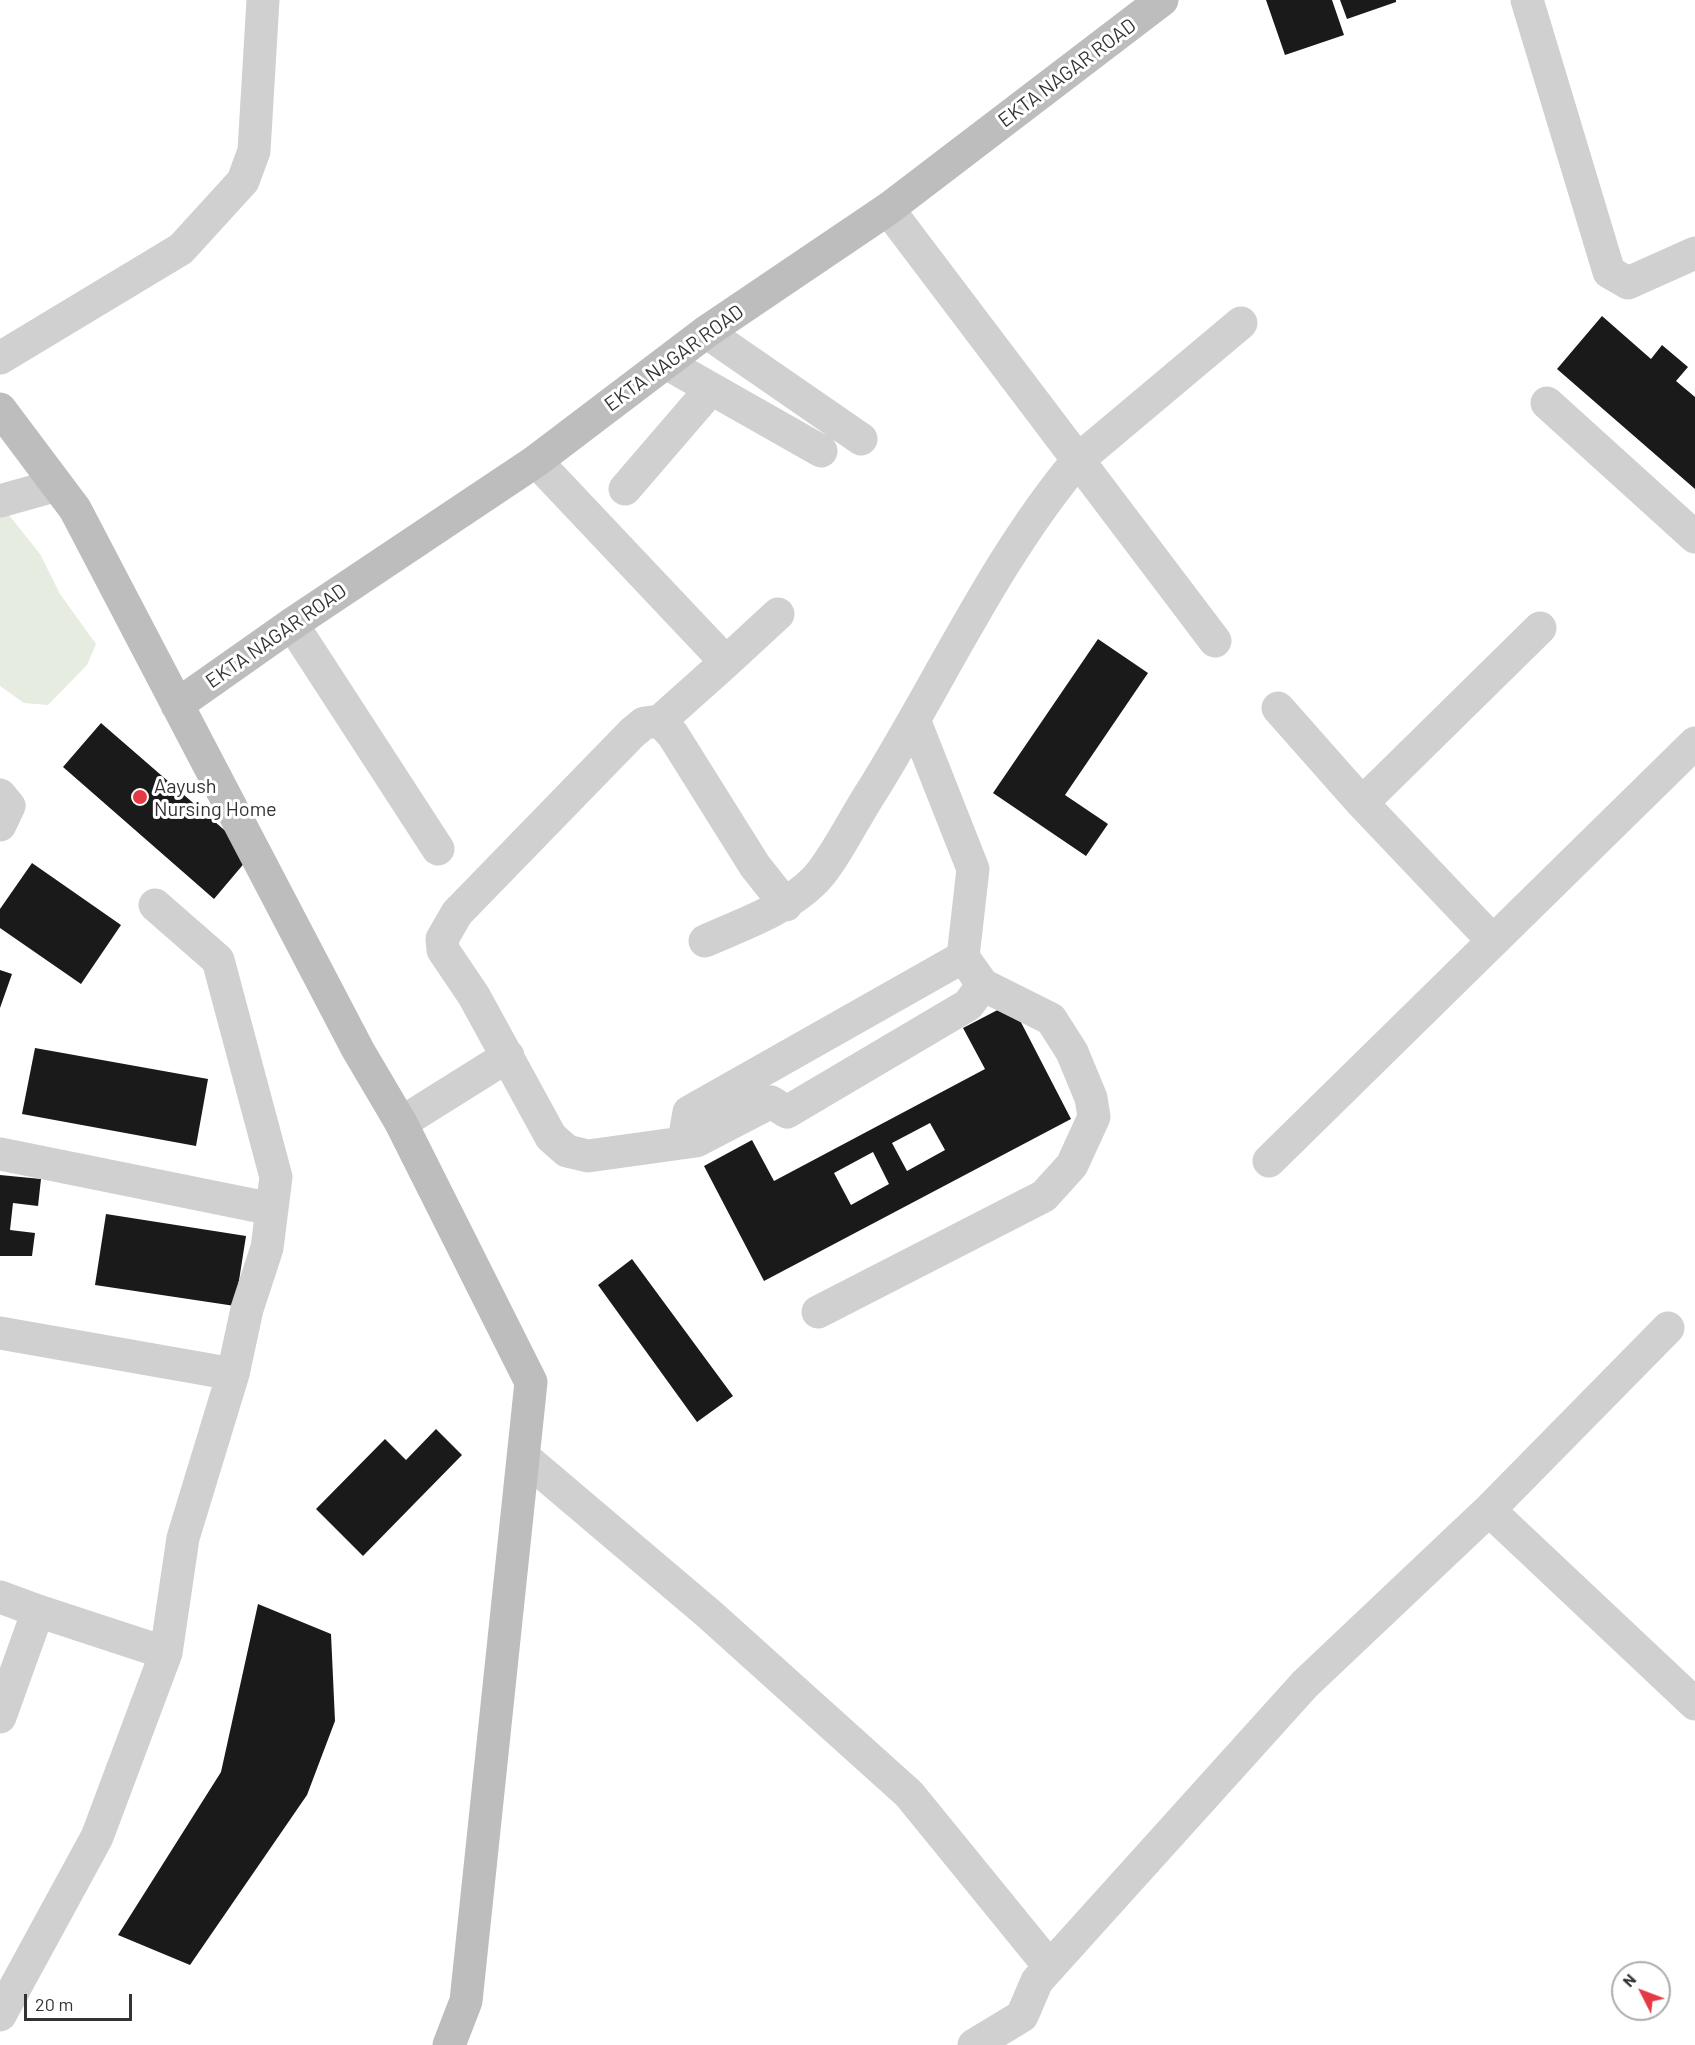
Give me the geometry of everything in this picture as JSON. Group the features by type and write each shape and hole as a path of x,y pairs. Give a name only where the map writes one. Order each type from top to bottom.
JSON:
{"street":[{"path":"0,358 181,249 243,181 254,151 263,0"},
{"name":"EKTA NAGAR ROAD","path":"177,705 292,624 537,461 705,332 888,209 1162,0"},
{"path":"1527,0 1609,272 1628,284 1695,253"},
{"path":"888,209 1215,641"},
{"path":"705,941 786,905 817,879 915,722 997,576 1079,459 1241,323"},
{"path":"705,332 861,439"},
{"path":"666,363 820,451"},
{"path":"624,489 711,389"},
{"path":"1547,404 1695,537"},
{"path":"0,409 75,509 358,1050 401,1123 531,1382 525,1458 466,2001 449,2045"},
{"path":"537,461 726,662"},
{"path":"0,501 57,485"},
{"path":"778,614 660,721 644,723 632,733 465,904 447,927 442,939 443,950 474,996 551,1137 567,1151 588,1156 696,1141 771,1102 787,1112 968,1005 983,985"},
{"path":"292,624 438,849"},
{"path":"1362,803 1540,628"},
{"path":"1278,708 1362,803 1493,941"},
{"path":"660,721 673,735 755,866 786,905"},
{"path":"818,1312 1044,1196 1072,1165 1094,1117 1091,1098 1072,1052 1051,1019 983,985 963,957 973,869 915,722"},
{"path":"1269,1161 1695,743"},
{"path":"0,795 9,806 0,825"},
{"path":"0,2015 97,1837 166,1653 183,1538 233,1374 247,1309 267,1248 276,1177 218,960 155,905"},
{"path":"696,1141 686,1129 689,1112 963,957"},
{"path":"401,1123 508,1056"},
{"path":"0,1154 272,1209"},
{"path":"974,2045 1022,2016 1037,1982 1305,1684 1490,1510 1668,1328"},
{"path":"0,1333 233,1374"},
{"path":"525,1458 709,1614 909,1794 1050,1967"},
{"path":"1490,1510 1695,1704"},
{"path":"0,1597 166,1653"},
{"path":"0,1717 38,1611"}],"shaded area":[{"path":"5,510 40,554 60,594 96,644 87,665 48,705 24,703 0,686 0,511"}],"building":[{"path":"1266,0 1332,0 1344,35 1285,55"},
{"path":"1340,0 1396,0 1396,2 1347,19"},
{"path":"1602,316 1651,359 1662,345 1688,367 1676,381 1695,397 1695,489 1557,369"},
{"path":"1098,639 1148,673 1065,795 1108,824 1086,856 993,793"},
{"path":"101,723 252,854 214,899 63,767"},
{"path":"32,863 121,925 81,984 0,928 0,909"},
{"path":"0,970 12,974 0,1008"},
{"path":"1011,1003 1071,1119 764,1281 704,1166 752,1140 774,1181 985,1069 963,1028","holes":["930,1123 945,1150 907,1171 892,1143","873,1152 889,1184 851,1205 834,1173"]},
{"path":"35,1048 208,1079 196,1146 22,1114"},
{"path":"0,1175 41,1179 38,1206 13,1203 10,1230 35,1233 32,1256 0,1256"},
{"path":"106,1214 246,1236 235,1306 95,1285"},
{"path":"632,1259 733,1396 697,1422 598,1285"},
{"path":"436,1429 462,1455 363,1556 316,1509 385,1439 406,1460"},
{"path":"258,1604 331,1634 335,1721 307,1795 190,1965 118,1935 221,1772"}],"place":[{"name":"Aayush Nursing Home","path":"140,797"}]}
